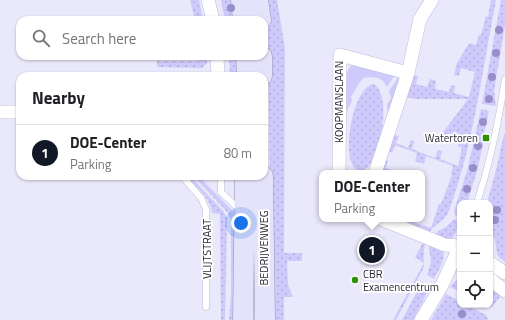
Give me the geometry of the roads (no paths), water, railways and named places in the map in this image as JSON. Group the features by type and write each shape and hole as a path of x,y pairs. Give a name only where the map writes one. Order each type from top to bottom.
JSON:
{"main road":[{"path":"241,0 243,16"},
{"path":"258,0 260,16"},
{"path":"246,60 247,72"},
{"path":"262,60 262,72"},
{"name":"BEDRIJVENWEG","path":"243,320 245,180"},
{"name":"BEDRIJVENWEG","path":"264,180 265,320"}],"street":[{"path":"208,0 212,16"},
{"path":"376,170 408,73 420,19 432,0"},
{"name":"KOOPMANSLAAN","path":"339,170 340,55 408,73"},
{"path":"217,60 218,72"},
{"path":"0,112 16,112"},
{"path":"388,222 445,245 457,246"},
{"path":"422,320 457,262 445,245"},
{"path":"493,265 505,273"},
{"path":"493,281 505,291"}],"lane":[{"path":"478,200 490,158 501,109 505,79"},
{"name":"VLIJTSTRAAT","path":"185,180 201,198 206,209 206,307"},
{"path":"221,180 221,192 244,215"}],"place":[{"name":"Watertoren","path":"486,138"},
{"name":"DOE-Center","path":"372,250"},
{"name":"CBR Examencentrum","path":"355,280"}]}
